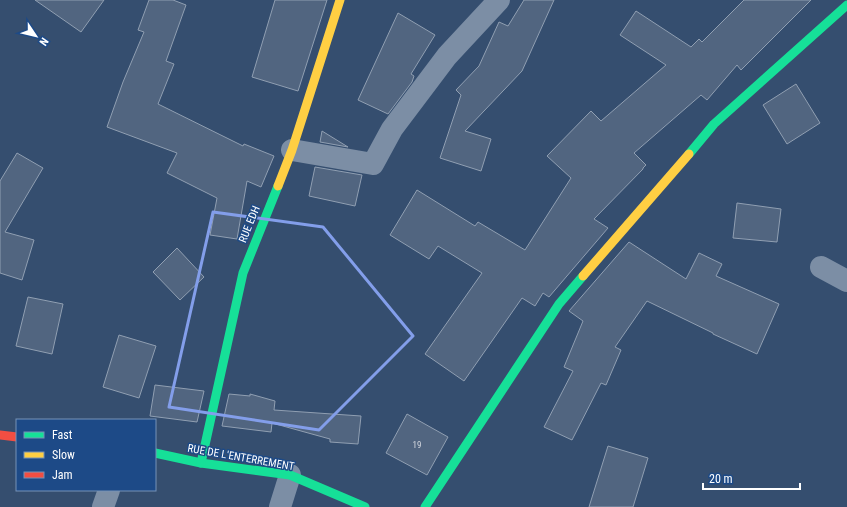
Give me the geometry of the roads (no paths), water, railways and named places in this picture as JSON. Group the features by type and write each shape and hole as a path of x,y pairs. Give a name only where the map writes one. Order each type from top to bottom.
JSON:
{"street":[{"name":"RUE EDH","path":"201,463 243,274 292,150 340,0"},
{"path":"292,150 373,164 392,129 447,56 499,0"},
{"path":"425,507 559,304 714,124 847,5"},
{"path":"821,267 847,281"},
{"path":"0,435 16,437"},
{"name":"RUE DE L'ENTERREMENT","path":"156,453 201,463 290,475 365,507"},
{"path":"280,507 290,475"},
{"path":"103,507 109,491"}]}
